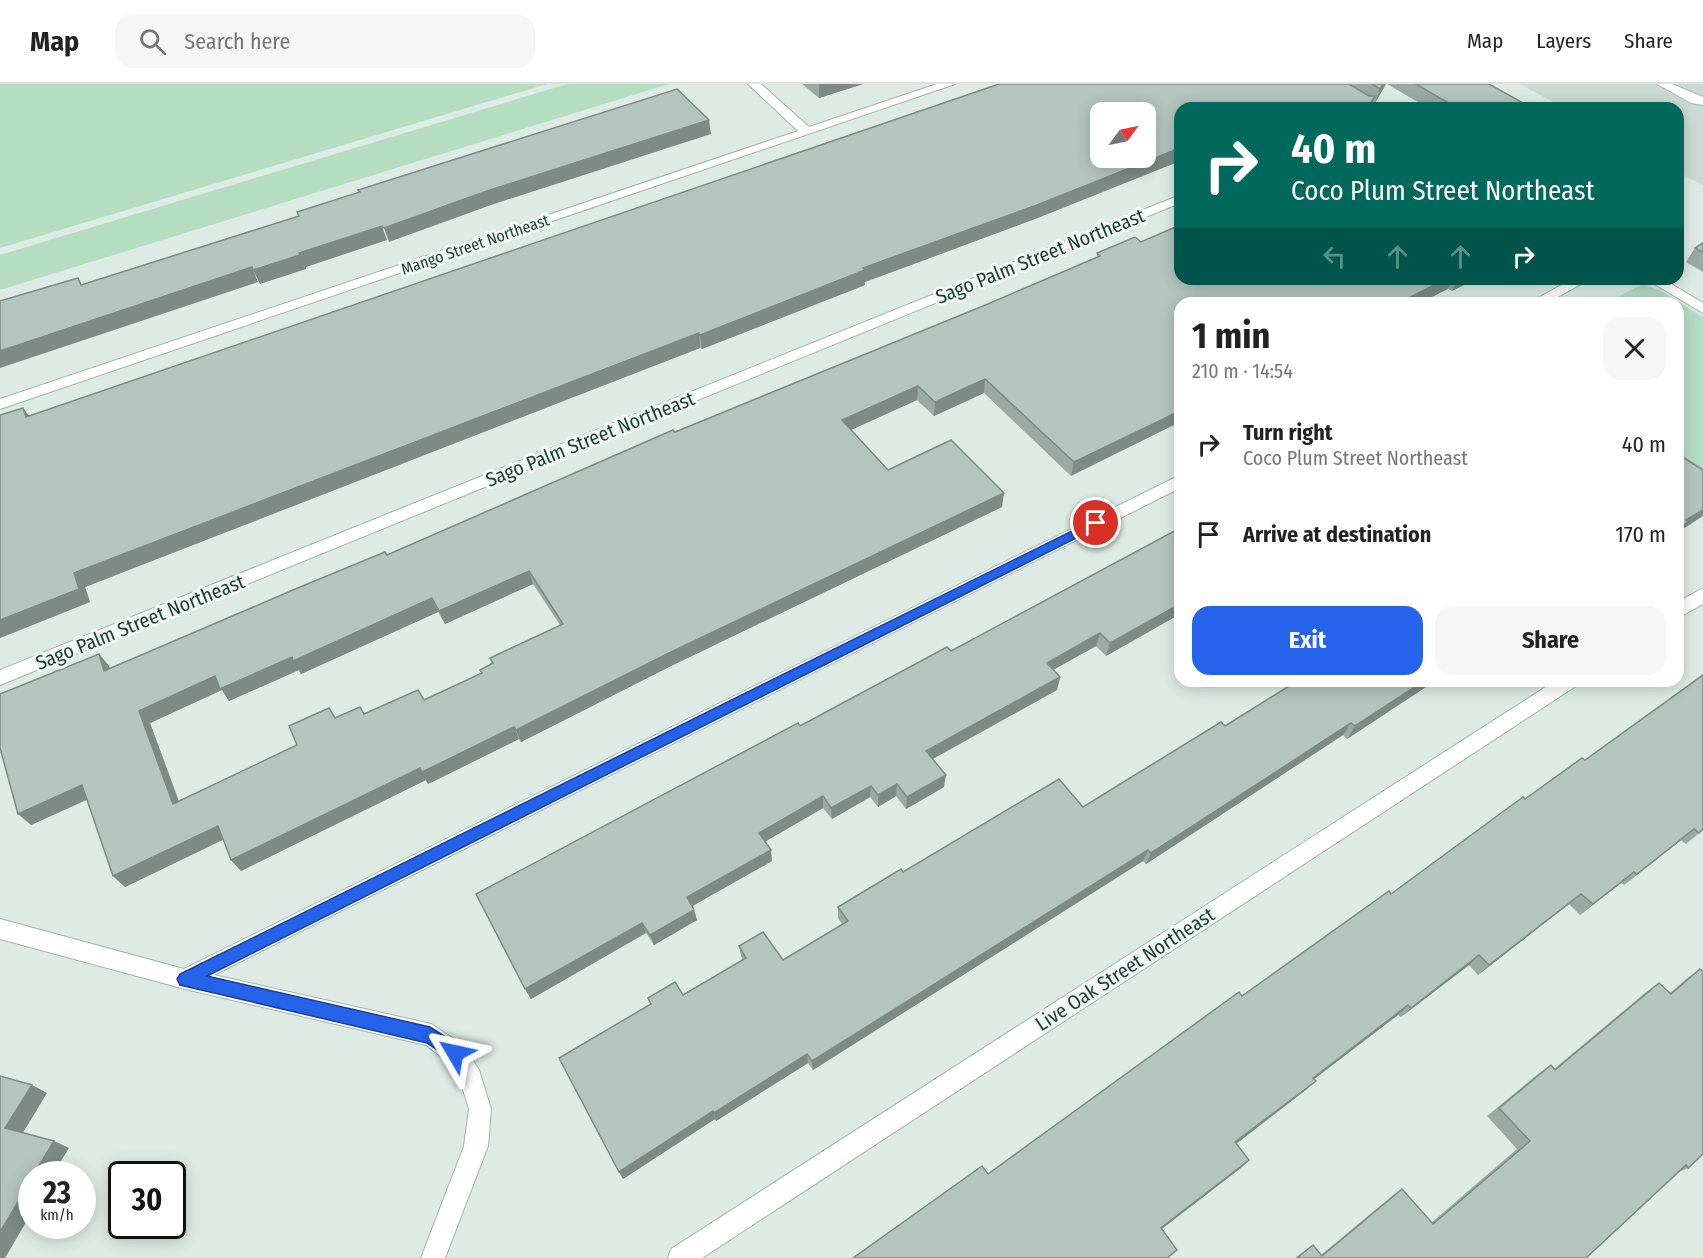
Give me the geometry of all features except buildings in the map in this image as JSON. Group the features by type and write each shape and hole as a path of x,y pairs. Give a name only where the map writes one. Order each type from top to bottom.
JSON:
{"street":[{"path":"754,84 807,132"},
{"name":"Mango Street Northeast","path":"0,404 949,84"},
{"path":"1333,84 1363,102"},
{"path":"1663,84 1695,100 1703,101"},
{"name":"Sago Palm Street Northeast","path":"0,678 1174,201"},
{"path":"1548,297 1571,285"},
{"path":"1663,285 1683,297"},
{"path":"1684,298 1703,309"},
{"path":"185,979 1174,484"},
{"path":"1684,606 1703,595"},
{"name":"Live Oak Street Northeast","path":"680,1258 1561,687"},
{"path":"0,929 185,979 430,1035 455,1053 471,1078 480,1109 476,1146 434,1258"}],"shaded area":[{"path":"1520,84 1703,84 1703,186 1684,175 1684,102 1553,102"}],"green space":[{"path":"0,84 547,84 0,248"},
{"path":"567,84 669,84 0,290 0,255"},
{"path":"1646,285 1671,297 1617,297"},
{"path":"1684,305 1703,317 1703,480 1684,467"}],"route":[{"path":"455,1053 430,1035 185,979 1096,523"}]}
